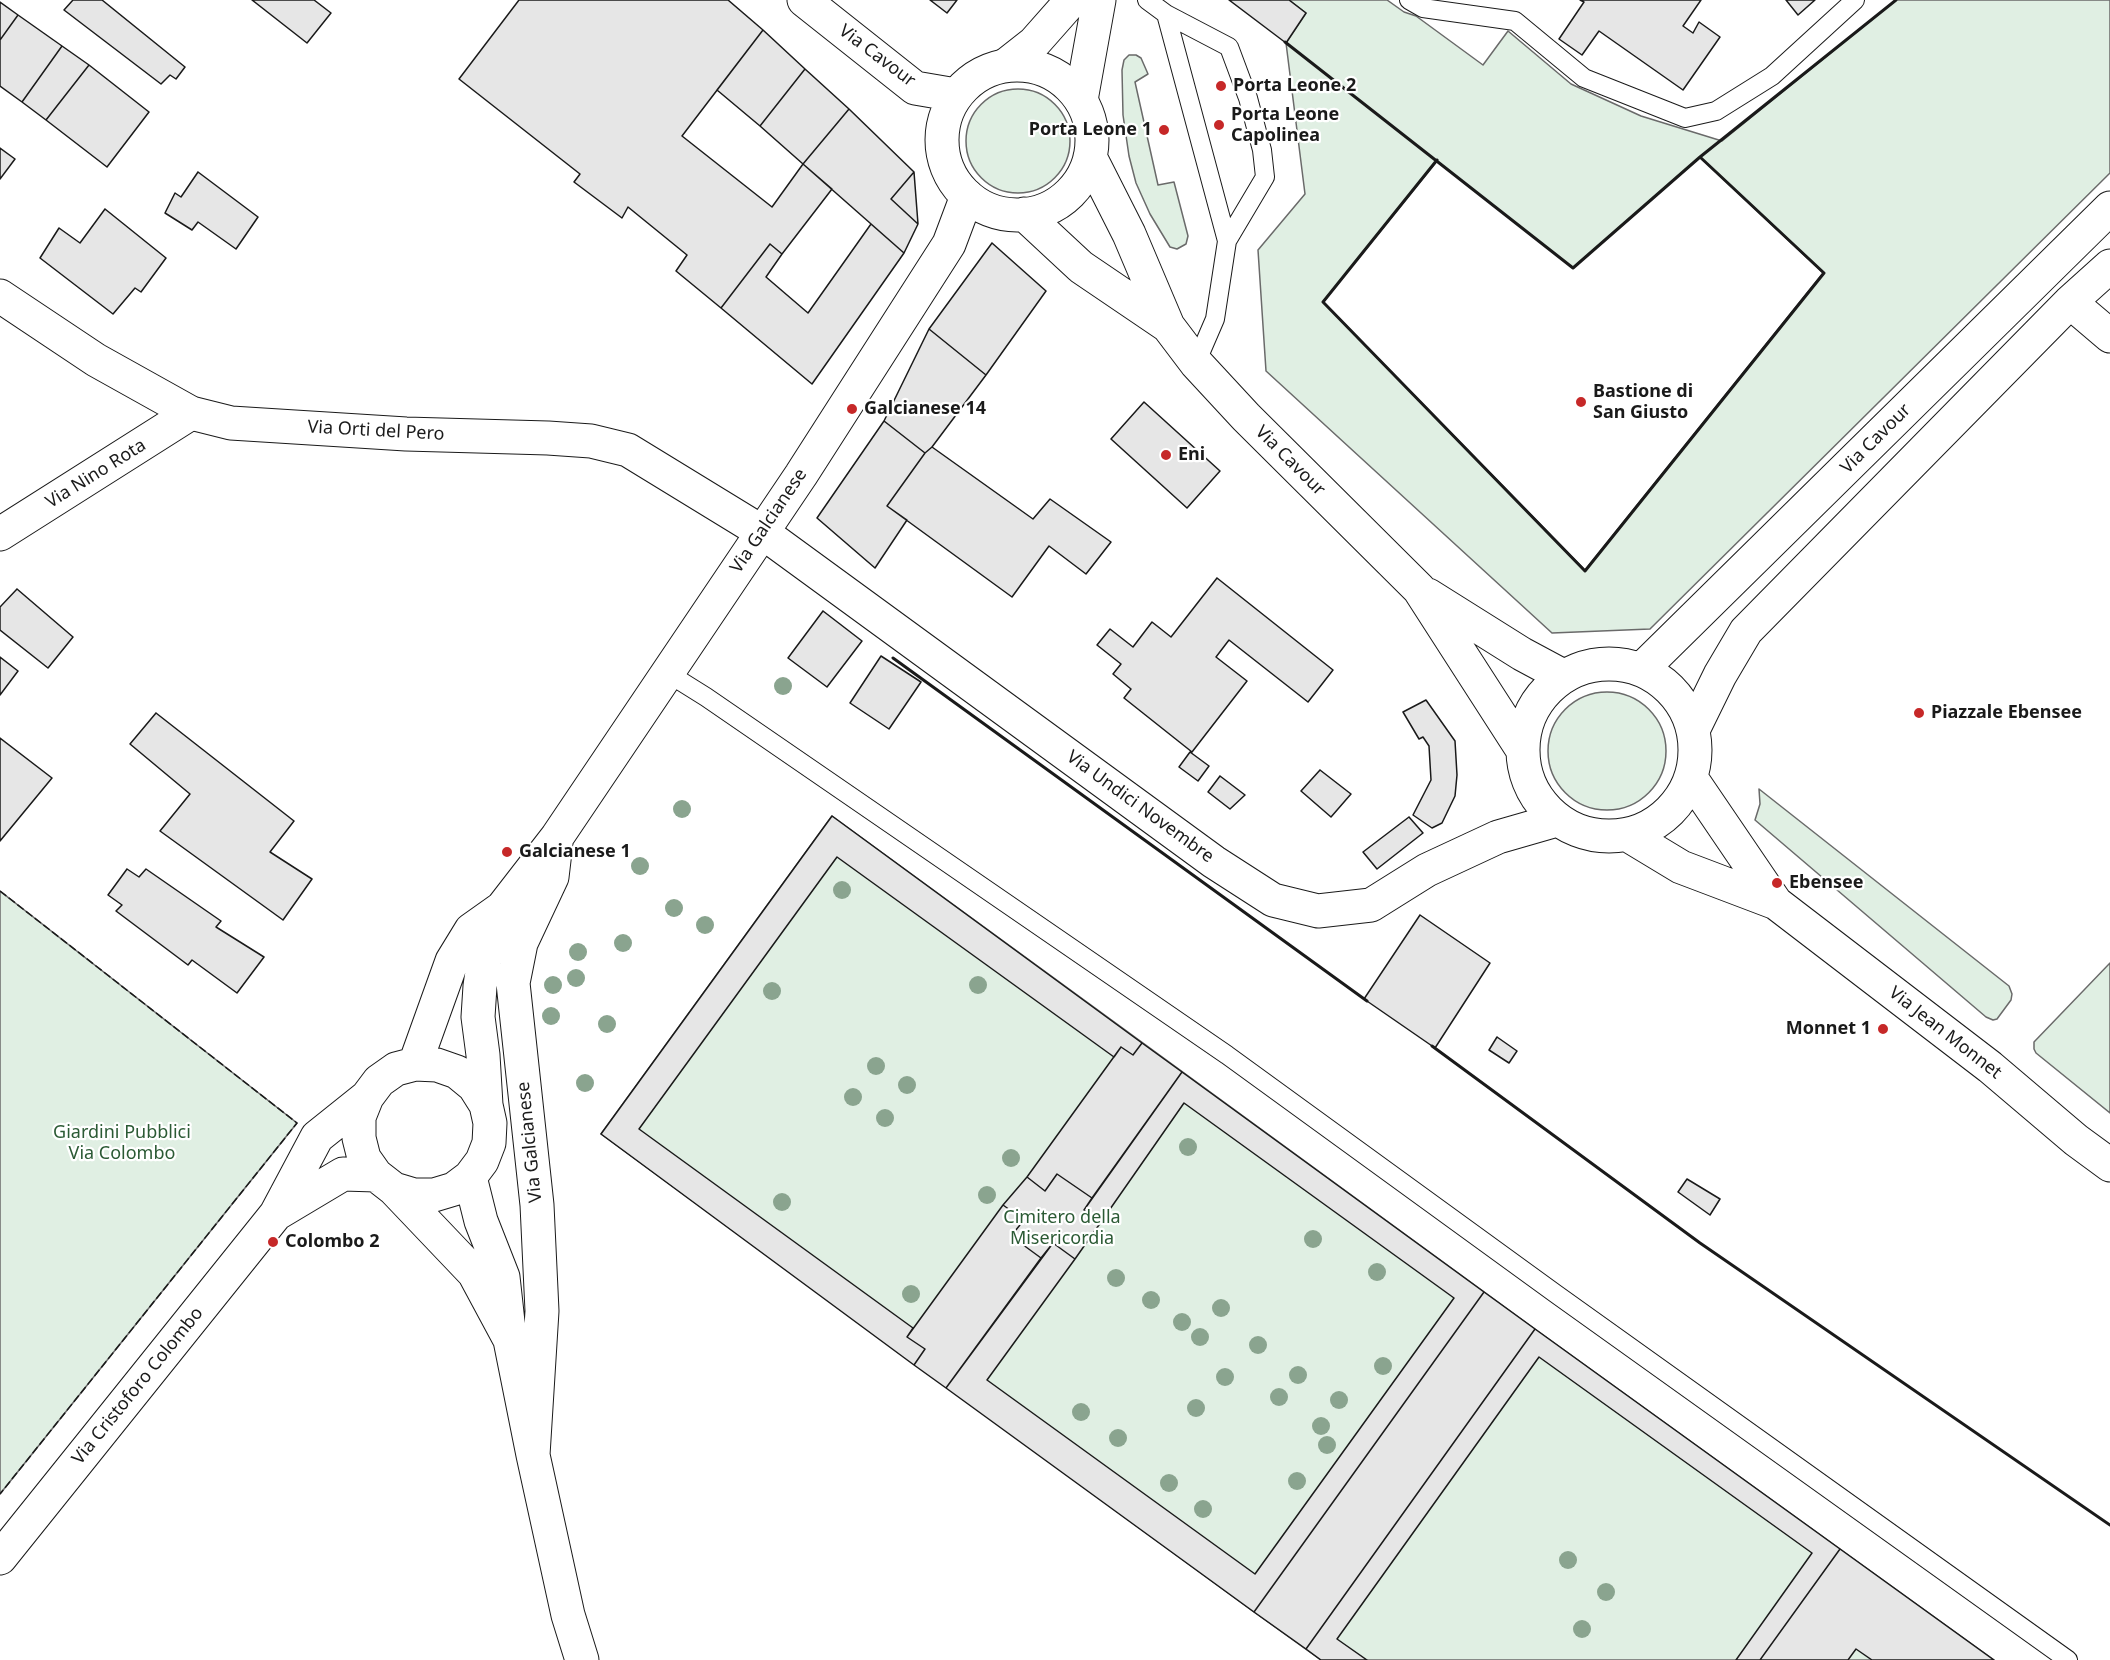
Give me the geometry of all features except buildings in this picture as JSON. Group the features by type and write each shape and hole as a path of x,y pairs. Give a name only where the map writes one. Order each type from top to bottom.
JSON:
{"street":[{"name":"Via Cavour","path":"804,0 915,88 956,95"},
{"path":"1006,65 1034,43 1072,0"},
{"path":"1081,100 1100,0"},
{"name":"Via Cavour","path":"1006,65 1029,65 1049,72 1067,84 1081,100 1089,118 1092,138 1090,157 1081,179 1066,196 1046,209 1024,214 1003,214 984,207 967,196 953,179 944,158 942,136 946,115 956,95 988,70 1006,65"},
{"name":"Via Cavour","path":"1090,157 1129,234 1168,326 1196,363 1246,417 1419,589 1522,749"},
{"name":"Via Galcianese","path":"415,1064 452,961 471,930 502,908 556,837 762,531 949,244 967,196"},
{"name":"Via Cavour","path":"1642,669 2110,208"},
{"name":"Via Cavour","path":"1024,214 1081,267 1168,326"},
{"name":"Via Cavour","path":"1694,728 1720,675 1746,631 2070,302 2110,266"},
{"name":"Via Orti del Pero","path":"0,296 96,360 191,413 231,423 406,434 591,441 628,450 762,531"},
{"path":"2070,302 2110,336"},
{"name":"Via Nino Rota","path":"0,534 191,413"},
{"name":"Via Undici Novembre","path":"762,531 1204,855 1274,900 1318,911 1371,905 1427,870 1498,837 1557,820"},
{"name":"Via Cavour","path":"1419,589 1522,654 1563,676"},
{"name":"Via Cavour","path":"1616,663 1642,669 1665,683 1683,704 1694,728 1696,754 1691,778 1677,804 1655,824 1628,835 1609,837 1591,835 1573,829 1557,820 1538,800 1526,776 1522,749 1527,720 1541,695 1563,676 1588,665 1616,663"},
{"name":"Via Jean Monnet","path":"1691,778 1776,903"},
{"name":"Via Jean Monnet","path":"1628,835 1681,867 1776,903 1981,1059 2110,1166"},
{"name":"Via Galcianese","path":"533,1455 541,1299 537,1205 513,983 521,943 552,877 556,837"},
{"name":"Via Galcianese","path":"385,1182 414,1195 434,1195 454,1189 470,1177 482,1161 489,1143 490,1123 486,1104 478,1017 480,986 484,959 502,908"},
{"name":"Via Galcianese","path":"486,1104 474,1086 458,1072 437,1065 415,1064 396,1069 379,1081 367,1097 359,1117 359,1138 364,1158 474,1273 510,1340"},
{"name":"Via Cristoforo Colombo","path":"0,1558 276,1214 317,1137 367,1097"},
{"name":"Via Cristoforo Colombo","path":"276,1214 343,1174 385,1182"},
{"name":"Via Galcianese","path":"470,1177 481,1221 502,1277 510,1340 533,1455 568,1615 582,1660"}],"lane":[{"path":"1148,0 1166,14 1229,47 1251,109 1262,150 1265,177 1227,241 1215,319 1196,363"},
{"path":"1409,0 1423,8 1515,21 1584,78 1685,118 1716,111 1772,76 1855,0"},
{"path":"1166,14 1227,241"},
{"path":"666,672 1227,1055 2068,1660"}],"green space":[{"path":"1289,0 1387,0 1404,12 1416,16 1483,65 1508,31 1571,84 1641,116 1722,141 1896,0 2110,0 2110,173 1650,629 1552,633 1266,371 1258,250 1305,194 1286,43 1306,13","holes":["1700,157 1823,273 1585,570 1323,302 1437,161 1573,268"]},
{"path":"1129,55 1141,58 1148,74 1135,82 1158,185 1174,182 1188,236 1186,244 1177,249 1170,247 1150,214 1136,183 1129,156 1123,115 1122,70 1124,60"},
{"path":"1018,89 1038,93 1055,104 1066,121 1070,141 1066,161 1055,178 1038,189 1018,193 998,189 981,178 970,161 966,141 970,121 981,104 998,93"},
{"path":"1607,692 1640,702 1656,718 1666,751 1656,784 1640,800 1607,810 1574,800 1558,784 1548,751 1558,718 1574,702"},
{"path":"1759,789 2009,986 2012,994 2011,1000 1997,1019 1986,1017 1755,820 1760,804"},
{"name":"Cimitero della Misericordia","path":"832,816 1535,1329 1994,1660 1321,1660 1254,1612 601,1134"},
{"name":"Giardini Pubblici Via Colombo","path":"0,891 297,1123 0,1494"},
{"path":"2110,963 2110,1113 2036,1053 2034,1042"}],"fence":[{"path":"0,891 297,1123 0,1494"}],"wall":[{"path":"1285,42 1573,268 1700,157 1896,0"},
{"path":"1437,160 1323,302 1585,571 1824,273 1700,157"},
{"path":"893,658 1367,1001"},
{"path":"1432,1046 1700,1243 2110,1525"}],"place":[{"name":"Porta Leone 2","path":"1221,86"},
{"name":"Porta Leone Capolinea","path":"1219,125"},
{"name":"Porta Leone 1","path":"1164,130"},
{"name":"Bastione di San Giusto","path":"1581,402"},
{"name":"Galcianese 14","path":"852,409"},
{"name":"Eni","path":"1166,455"},
{"name":"Piazzale Ebensee","path":"1919,713"},
{"name":"Galcianese 1","path":"507,852"},
{"name":"Ebensee","path":"1777,883"},
{"name":"Monnet 1","path":"1883,1029"},
{"name":"Colombo 2","path":"273,1242"}]}
